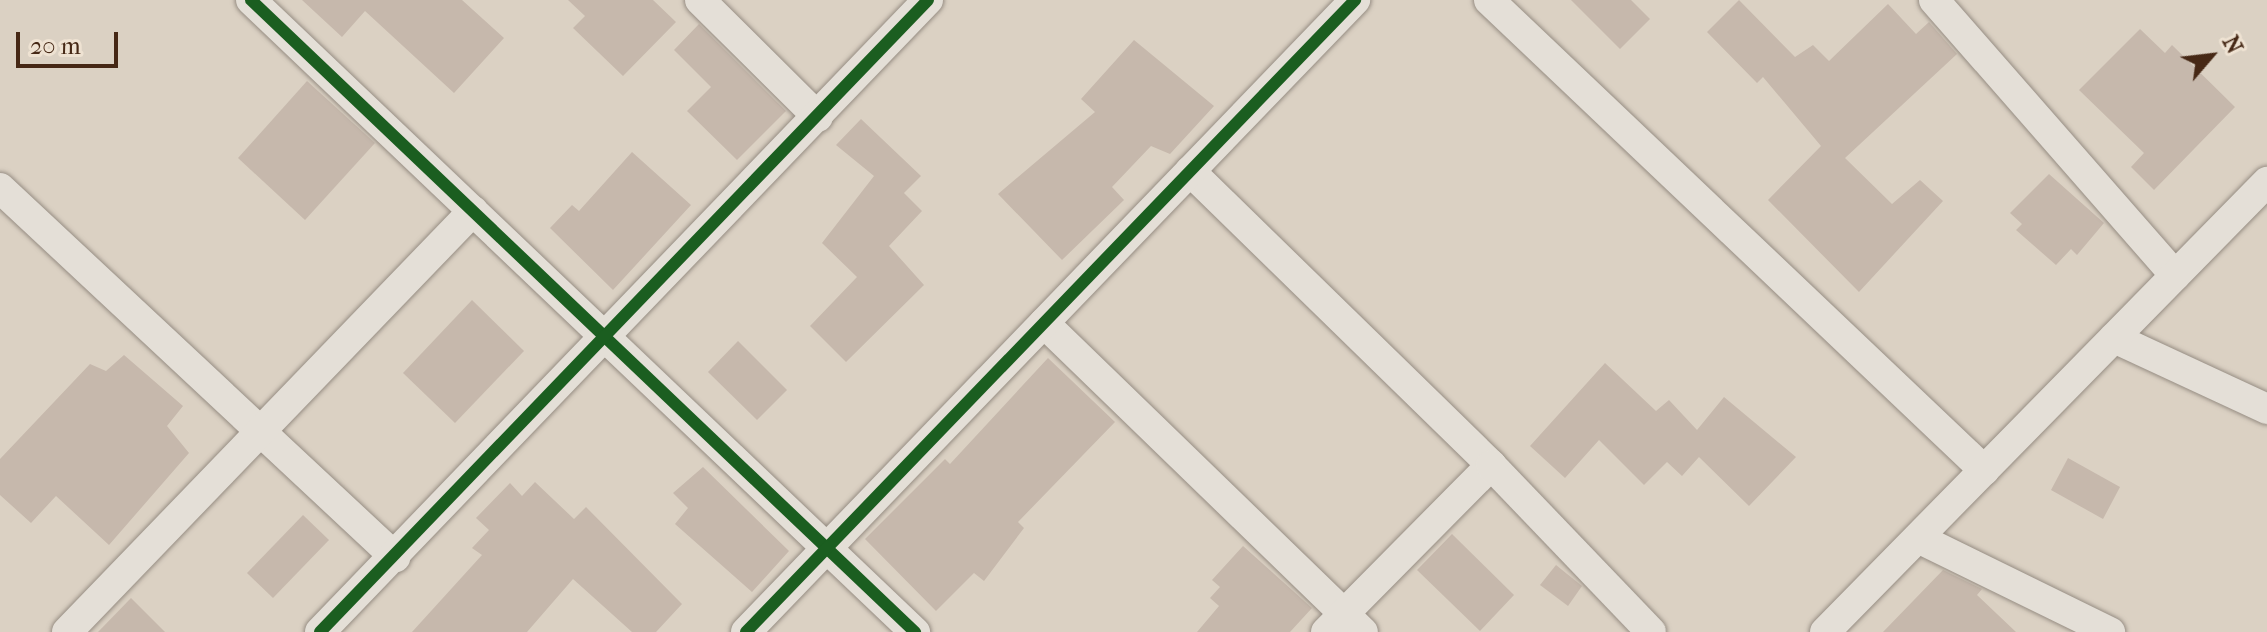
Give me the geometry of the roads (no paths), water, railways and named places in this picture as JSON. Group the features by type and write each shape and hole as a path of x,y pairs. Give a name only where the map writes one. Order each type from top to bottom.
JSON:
{"street":[{"path":"251,0 915,632"},
{"path":"700,0 818,117"},
{"path":"320,632 928,0"},
{"path":"746,632 1355,0"},
{"path":"1489,0 1984,470"},
{"path":"1934,0 2175,275"},
{"path":"1190,171 1491,465 1651,632"},
{"path":"1825,632 2267,182"},
{"path":"0,188 395,557"},
{"path":"67,632 473,211"},
{"path":"1044,323 1345,626 1491,465"},
{"path":"2114,338 2267,409"},
{"path":"1918,538 2110,632"}]}
